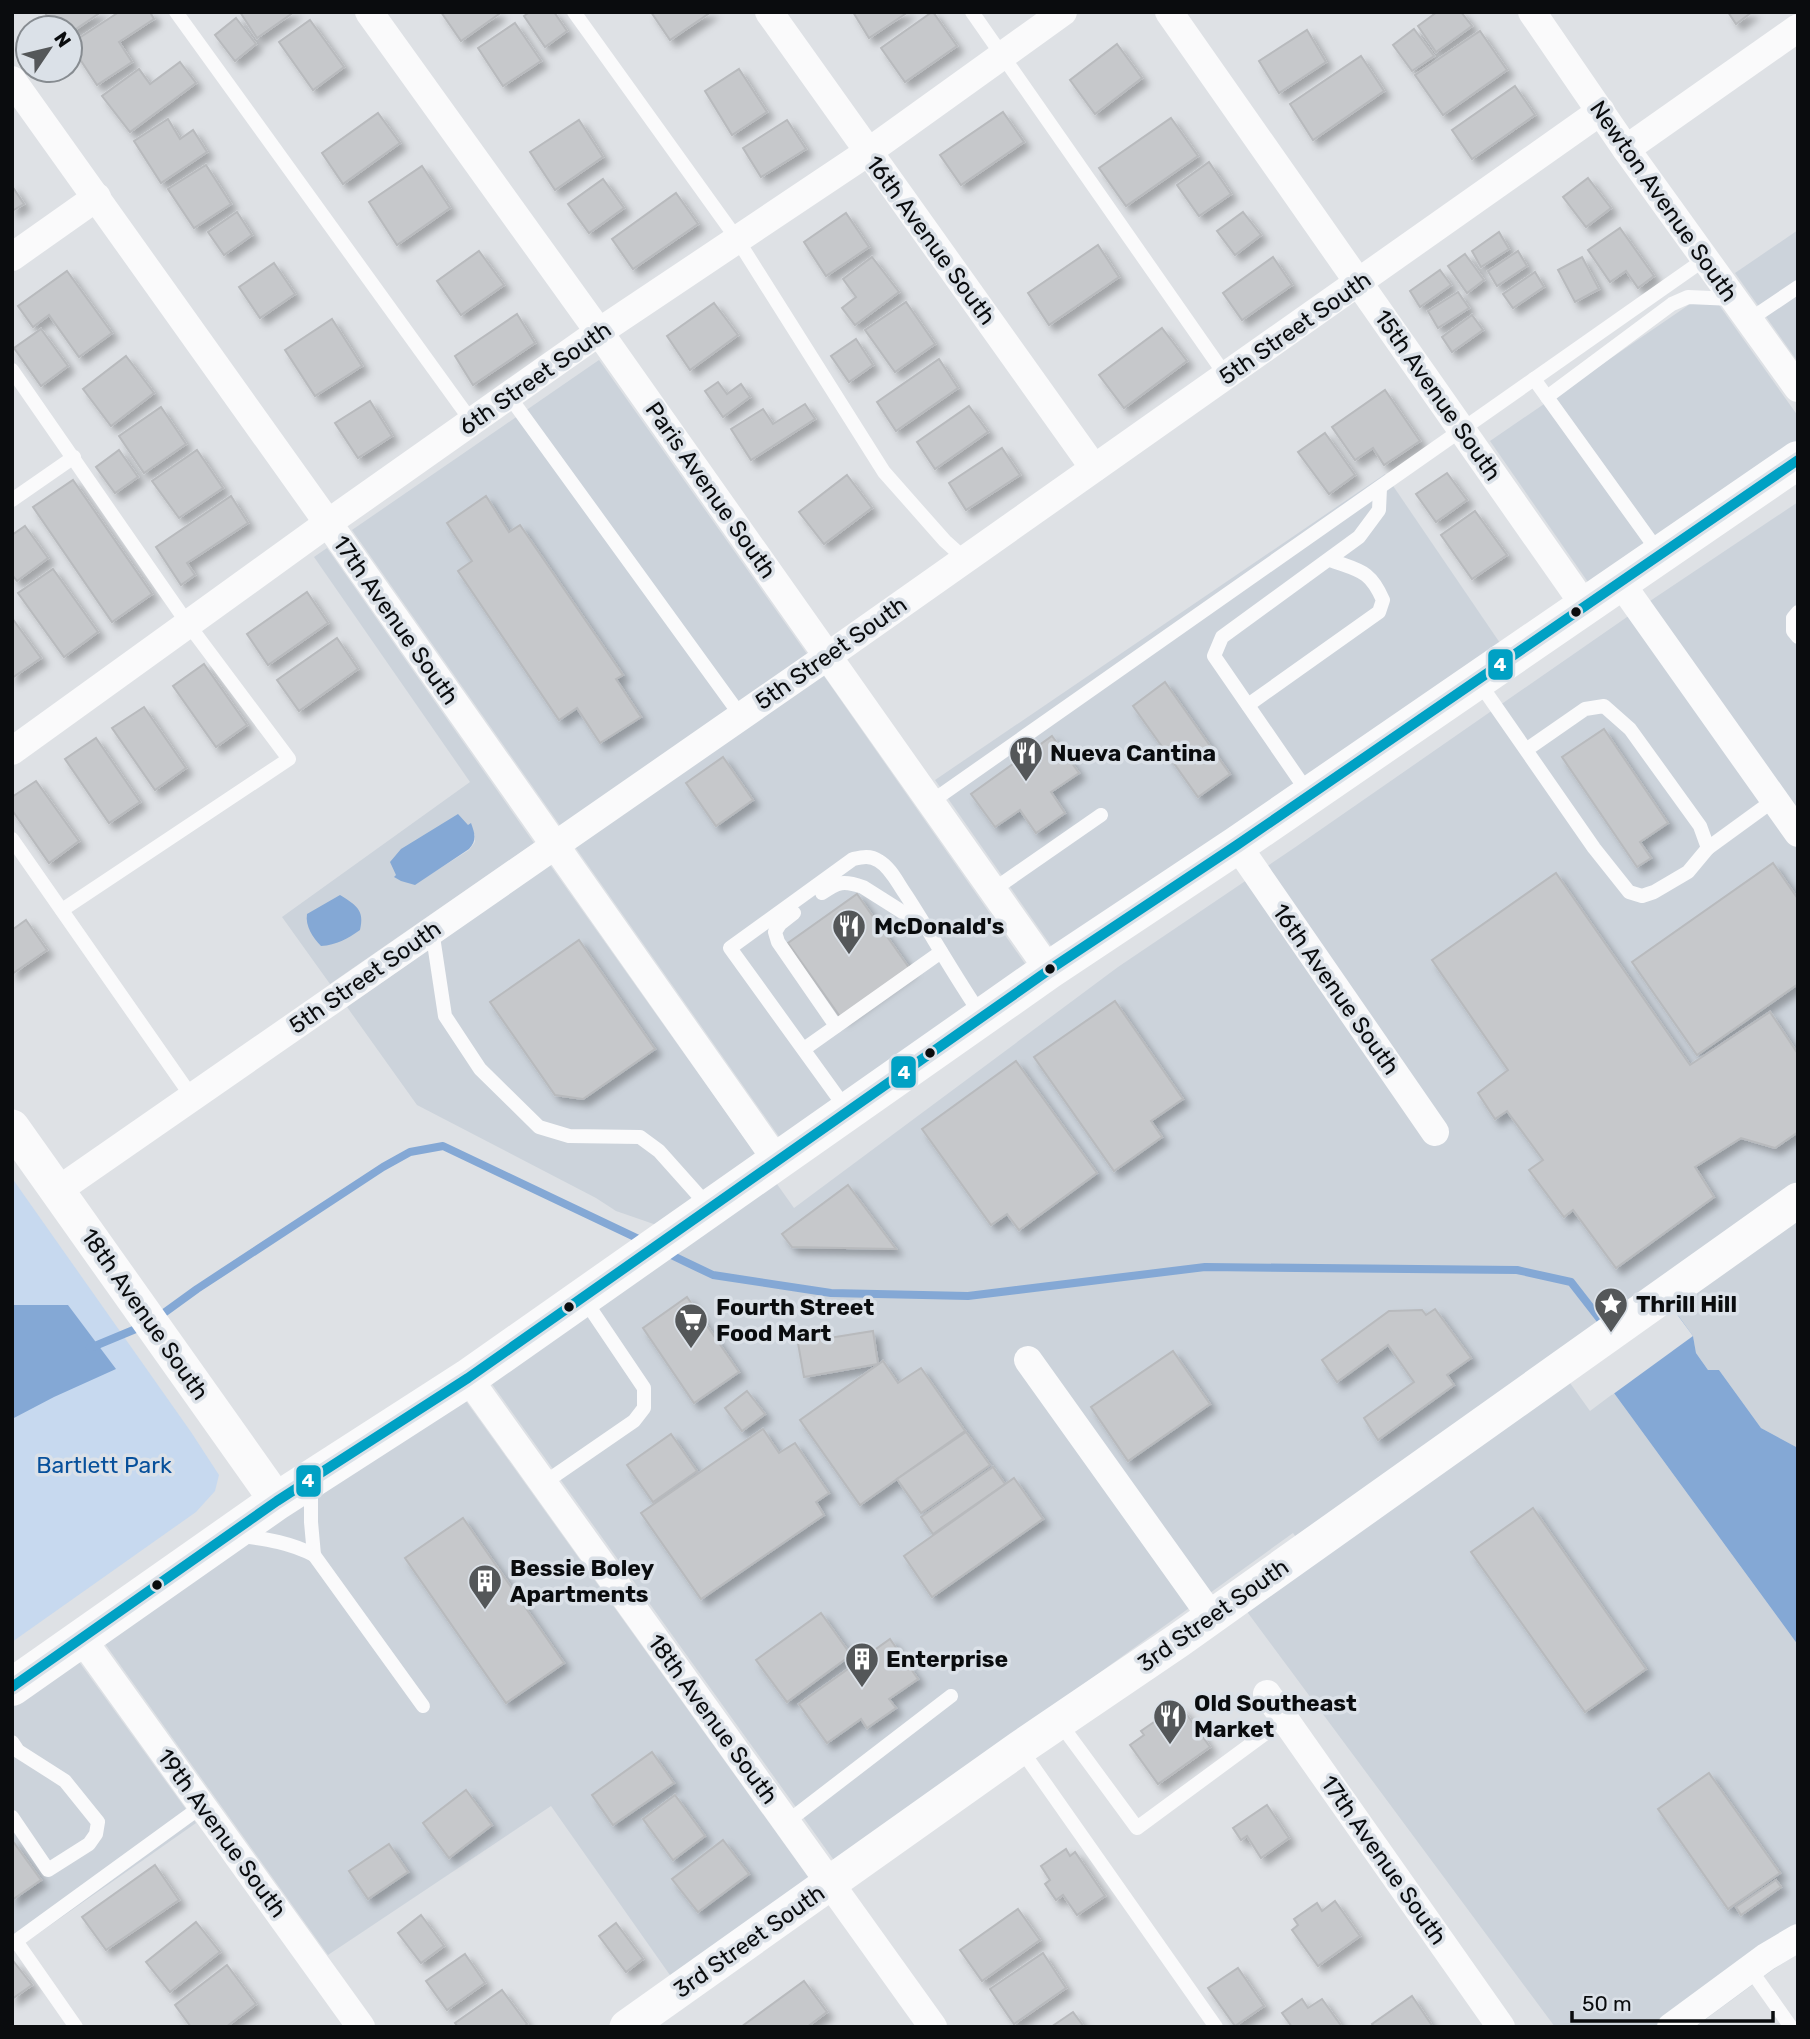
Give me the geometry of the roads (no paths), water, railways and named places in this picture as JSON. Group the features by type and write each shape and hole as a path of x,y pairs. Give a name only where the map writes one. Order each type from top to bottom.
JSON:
{"main road":[{"path":"12,1687 277,1501 468,1378 1049,970 1237,845 1798,460"}],"street":[{"name":"Paris Avenue South","path":"369,12 599,332 1049,970"},
{"name":"16th Avenue South","path":"769,12 1094,468"},
{"name":"6th Street South","path":"12,751 599,332 867,152 1063,12"},
{"name":"15th Avenue South","path":"1169,12 1586,606"},
{"name":"Newton Avenue South","path":"1532,12 1626,149 1798,388"},
{"path":"1626,149 1798,28"},
{"name":"17th Avenue South","path":"12,79 778,1162"},
{"name":"5th Street South","path":"58,1191 828,656 1601,111"},
{"path":"12,257 97,197"},
{"path":"1620,582 1798,833"},
{"name":"16th Avenue South","path":"1237,845 1435,1132"},
{"name":"18th Avenue South","path":"12,1127 277,1501"},
{"name":"3rd Street South","path":"637,2024 1020,1748 1212,1616 1798,1200"},
{"path":"1028,1360 1212,1616"},
{"name":"18th Avenue South","path":"468,1378 933,2027"},
{"name":"19th Avenue South","path":"82,1639 361,2027"},
{"name":"17th Avenue South","path":"1267,1694 1501,2027"},
{"path":"1671,2027 1750,1969 1798,1938"}],"lane":[{"path":"176,12 472,422"},
{"path":"574,12 737,239 884,472 945,541 965,559"},
{"path":"972,12 1226,376"},
{"path":"931,802 1705,258"},
{"path":"1547,397 1672,304 1688,296 1741,310 1798,287"},
{"path":"12,370 188,624 289,759 62,910"},
{"path":"1534,379 1660,555"},
{"path":"509,396 741,716"},
{"path":"12,500 74,457"},
{"path":"1309,795 1214,656 1222,637 1359,537 1379,510 1380,488"},
{"path":"1248,705 1379,612 1383,600 1375,582 1363,573 1331,560"},
{"path":"1798,612 1793,618 1793,631 1798,637"},
{"path":"1478,680 1594,848 1629,892 1642,896 1654,892 1688,872 1708,848 1774,800"},
{"path":"1526,750 1585,709 1604,706 1630,729 1700,826 1708,848"},
{"path":"993,890 1101,815"},
{"path":"12,839 192,1097"},
{"path":"848,1112 730,948 853,859 863,856 881,861 891,873 983,1017"},
{"path":"836,1026 778,942 775,932 780,924 835,884 845,882 863,887 927,928"},
{"path":"432,930 445,1016 480,1069 539,1127 569,1136 640,1137 659,1151 698,1217"},
{"path":"804,1049 941,952"},
{"path":"544,1483 634,1421 644,1408 644,1388 583,1297"},
{"path":"311,1479 314,1555 423,1706"},
{"path":"230,1534 291,1545 314,1555"},
{"path":"787,1822 951,1696"},
{"path":"1059,1722 1137,1828 1284,1719"},
{"path":"12,1742 18,1751 65,1781 98,1822 96,1834 89,1844 48,1870 12,1817"},
{"path":"1020,1748 1216,2027"},
{"path":"76,2027 14,1943 202,1806"},
{"path":"1750,1969 1791,2027"}],"water":[{"path":"458,814 468,825 471,823 474,840 469,849 415,885 394,877 396,875 390,862 401,849"},
{"path":"340,895 358,909 361,918 360,930 342,941 321,946 310,932 307,914"},
{"path":"1664,1296 1693,1336 1696,1353 1708,1370 1719,1370 1761,1428 1798,1448 1798,1645 1584,1352"},
{"path":"12,1305 68,1305 116,1369 12,1419"}],"waterway":[{"path":"157,1318 383,1167 410,1152 443,1146 643,1241"},
{"path":"667,1253 713,1275 831,1293 968,1296 1205,1267 1517,1270 1571,1282 1606,1327"},
{"path":"90,1348 143,1326"}],"place":[{"name":"Nueva Cantina","path":"1026,783"},
{"name":"McDonald's","path":"849,956"},
{"name":"Thrill Hill","path":"1611,1334"},
{"name":"Fourth Street Food Mart","path":"691,1350"},
{"name":"Bessie Boley Apartments","path":"485,1611"},
{"name":"Enterprise","path":"862,1689"},
{"name":"Old Southeast Market","path":"1170,1746"}],"park label":[{"name":"Bartlett Park","path":"104,1465"}]}
